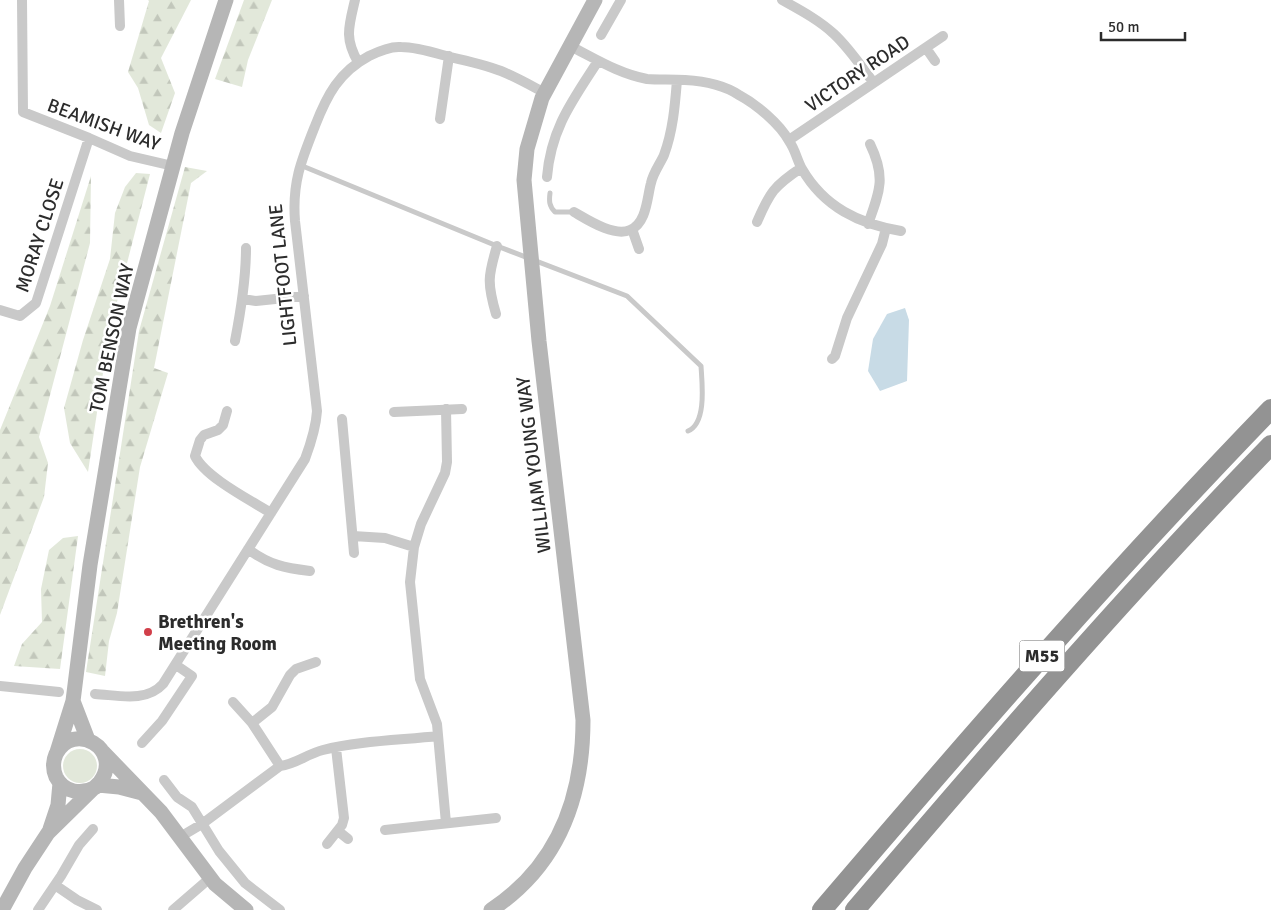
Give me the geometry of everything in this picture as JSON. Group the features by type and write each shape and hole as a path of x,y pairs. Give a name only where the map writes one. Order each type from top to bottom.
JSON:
{"highway":[{"name":"M55","path":"822,910 1060,636 1271,409"},
{"name":"M55","path":"855,910 1081,649 1271,445"}],"main road":[{"name":"TOM BENSON WAY","path":"68,695 129,328 182,133 226,0"},
{"name":"WILLIAM YOUNG WAY","path":"491,910 527,881 542,864 557,840 571,804 583,738 583,720 539,341 524,191 525,156 536,116 545,93 596,0"},
{"path":"68,695 88,740 101,750 161,812 210,878 246,910"},
{"path":"68,695 54,761 54,770 60,783 67,789 79,792 88,791 97,786 119,787 144,794"},
{"path":"57,752 69,742 78,739 88,740"},
{"path":"2,910 25,868 48,833 104,777 106,768 105,758 101,750"},
{"path":"48,833 58,805 60,783"}],"street":[{"name":"BEAMISH WAY","path":"22,0 23,112 130,156 173,166"},
{"path":"119,0 120,26"},
{"path":"355,0 348,39 352,52 358,62"},
{"path":"601,35 621,0"},
{"path":"782,0 816,20 835,35 873,82"},
{"name":"VICTORY ROAD","path":"789,140 943,36"},
{"name":"LIGHTFOOT LANE","path":"95,694 146,696 160,687 305,459 316,420 294,208 296,177 317,121 340,78 358,62 375,53 403,46 467,60 501,71 545,93"},
{"path":"570,46 598,61 637,76 648,79 718,85 739,94 759,108 789,140 801,168 817,189 837,208 868,224 901,231"},
{"path":"926,48 935,61"},
{"path":"440,119 449,56"},
{"path":"547,177 548,158 558,126 598,61"},
{"path":"574,212 606,228 620,232 632,229 647,206 651,182 664,154 675,106 677,80"},
{"name":"MORAY CLOSE","path":"0,310 20,316 36,303 89,138"},
{"path":"868,224 880,188 877,158 870,144"},
{"path":"757,222 768,197 779,183 801,168"},
{"path":"832,360 857,294 882,244 886,228"},
{"path":"632,229 639,249"},
{"path":"496,314 490,291 490,268 497,246"},
{"path":"234,341 243,299 246,248"},
{"path":"243,299 256,302 304,296"},
{"path":"446,409 448,462 445,473 421,524 414,547 410,582 421,686 435,717 438,736 446,823"},
{"path":"394,412 462,409"},
{"path":"227,411 223,425 218,430 204,435 200,440 195,456 198,464 213,476 271,513"},
{"path":"342,419 354,553"},
{"path":"353,536 385,538 414,547"},
{"path":"248,549 272,564 286,569 310,570"},
{"path":"252,723 272,707 296,668 316,662"},
{"path":"142,744 162,721 192,676 176,664"},
{"path":"0,686 68,695"},
{"path":"233,702 252,723 280,766"},
{"path":"180,837 202,824 280,766 291,765 310,754 336,748 438,736"},
{"path":"326,844 338,831 344,818 336,748"},
{"path":"164,780 177,797 192,808 219,851 245,883 280,910"},
{"path":"384,830 496,818"},
{"path":"38,910 79,845 93,829"},
{"path":"338,831 348,839"},
{"path":"173,910 210,878"},
{"path":"55,885 96,910"}],"lane":[{"path":"300,164 497,246 627,296 701,366 700,414 697,425 688,432"},
{"path":"550,193 549,202 555,212 574,212"}],"green space":[{"path":"148,0 191,0 161,58 175,93 161,133 149,125 138,88 128,72"},
{"path":"244,0 272,0 248,60 242,87 215,79"},
{"path":"185,167 207,171 191,183 154,368 168,373 140,467 117,613 109,641 105,676 86,672 139,331"},
{"path":"136,173 150,174 109,333 88,472 70,443 64,408 83,340 110,259 115,213 125,187"},
{"path":"91,176 90,243 39,437 48,463 44,497 0,615 0,430 50,306"},
{"path":"78,536 60,669 14,666 22,644 42,622 41,589 49,550 63,538"},
{"path":"80,749 87,750 92,754 96,759 96,773 92,778 87,782 80,783 73,782 68,778 64,773 63,766 64,759 68,754 73,750"}],"water":[{"path":"905,308 909,320 907,381 880,391 868,371 873,339 887,314"}],"place":[{"name":"Brethren's Meeting Room","path":"148,632"}]}
